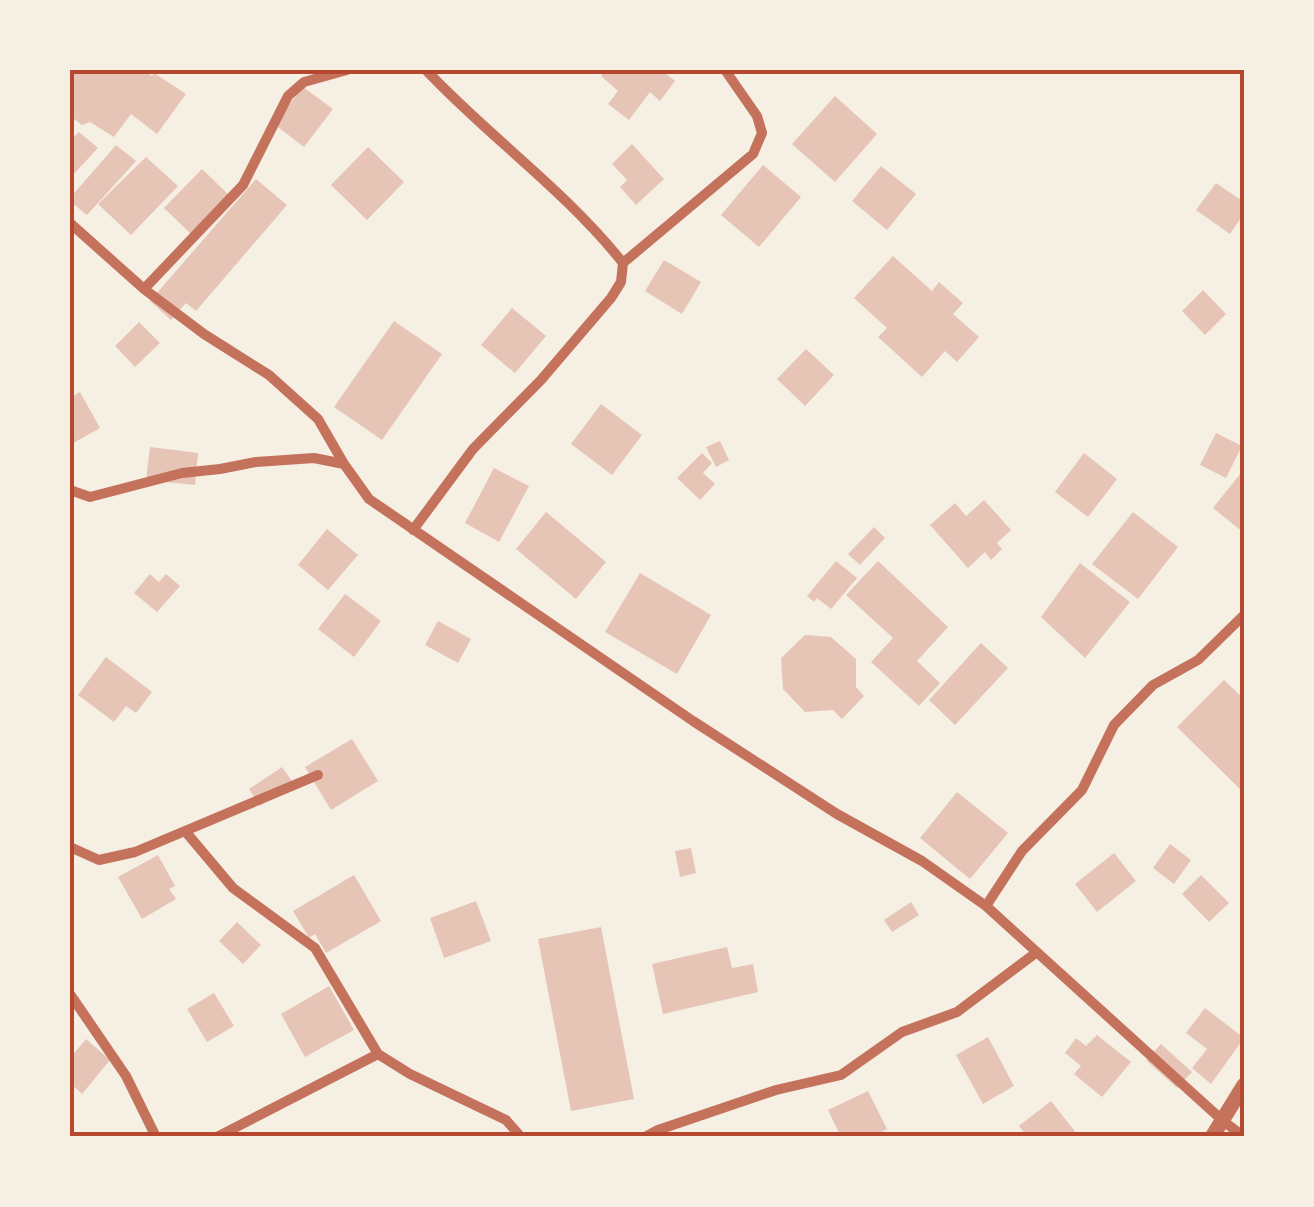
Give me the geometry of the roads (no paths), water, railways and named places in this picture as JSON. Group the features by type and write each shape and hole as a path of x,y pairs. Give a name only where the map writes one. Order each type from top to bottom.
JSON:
{"street":[{"path":"144,289 243,184 288,96 304,82 346,70"},
{"path":"426,70 549,184 623,263"},
{"path":"413,530 473,449 541,380 612,298 621,282 623,263 753,154 762,133 757,116 725,70"},
{"path":"70,223 144,289 204,334 269,375 318,418 369,499 693,720 837,814 922,860 986,906 1244,1137"},
{"path":"70,490 90,497 182,473 256,462 314,458 344,464"},
{"path":"986,906 1022,851 1082,790 1114,725 1153,685 1198,660 1244,615"},
{"path":"70,847 99,860 134,852 318,775"},
{"path":"185,831 232,888 315,948 378,1054 410,1074 506,1120 522,1137"},
{"path":"645,1137 776,1090 842,1075 902,1032 958,1012 1036,952"},
{"path":"70,994 126,1076 156,1137"},
{"path":"217,1137 378,1054"},
{"path":"1212,1137 1244,1085"}]}
